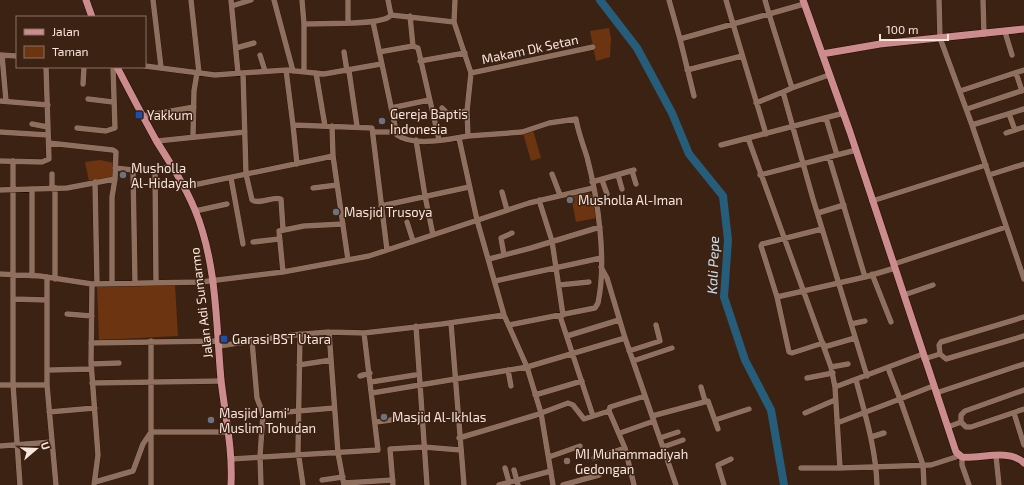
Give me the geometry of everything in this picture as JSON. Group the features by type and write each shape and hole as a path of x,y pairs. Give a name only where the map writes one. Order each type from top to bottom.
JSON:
{"main road":[{"path":"86,0 92,16"},
{"path":"804,2 829,76 844,113 872,201 895,266 923,357 960,457 996,456 1023,460"},
{"path":"822,54 880,44 1024,29"},
{"name":"Jalan Adi Sumarmo","path":"118,68 184,187 195,211 207,248 213,281 221,380 232,459 231,485"}],"street":[{"path":"153,0 161,67"},
{"path":"191,0 198,73 194,107 194,136"},
{"path":"251,0 232,3 236,48 241,73 246,174 253,201 281,199 283,229"},
{"path":"274,0 294,71"},
{"path":"302,0 304,24 304,72"},
{"path":"348,0 348,23"},
{"path":"388,0 391,15"},
{"path":"455,0 454,22 472,73 467,112 468,136"},
{"path":"669,0 694,96"},
{"path":"726,0 766,134"},
{"path":"765,0 792,88"},
{"path":"940,0 940,38 967,109 1024,278"},
{"path":"983,0 984,34"},
{"path":"680,40 769,14 804,2"},
{"path":"304,24 373,22 387,19 391,15 454,22"},
{"path":"410,16 413,46"},
{"path":"373,22 396,132 400,137 428,142 468,136 522,132 549,123 576,119 593,185 600,227 601,266 597,306 562,316 509,325"},
{"path":"1005,32 1012,55"},
{"path":"236,48 254,43"},
{"path":"379,52 413,46 418,49 439,140"},
{"name":"Makam Dk Setan","path":"472,73 593,47"},
{"path":"344,52 357,126"},
{"path":"420,61 465,53"},
{"path":"260,54 265,71"},
{"path":"16,56 1,55 3,101 48,105"},
{"path":"687,70 742,56"},
{"path":"146,66 215,75 286,70 316,73 348,71 381,64"},
{"path":"0,161 47,161 49,143 46,68"},
{"path":"83,84 84,68"},
{"path":"77,128 106,131 114,129 113,68"},
{"path":"286,70 297,164"},
{"path":"960,91 1024,70"},
{"path":"316,73 325,126"},
{"path":"967,109 1023,90 1016,73"},
{"path":"756,103 792,88 829,76"},
{"path":"783,92 822,229 867,376"},
{"path":"88,99 113,102"},
{"path":"391,108 429,100"},
{"path":"144,116 194,107"},
{"path":"442,108 448,114 467,112"},
{"path":"972,125 1024,109"},
{"path":"721,146 844,113"},
{"path":"1008,114 1015,130"},
{"path":"826,118 837,155"},
{"path":"32,124 48,127"},
{"path":"293,125 371,127 373,132 387,250"},
{"path":"332,126 333,156 348,260"},
{"path":"1006,133 1024,127"},
{"path":"0,132 48,135"},
{"path":"157,141 194,136 245,132"},
{"path":"373,132 396,132"},
{"path":"459,138 477,220 504,315 527,367 535,396 542,413 553,485"},
{"path":"748,138 760,175 804,290 832,370 835,388 840,468"},
{"path":"416,140 424,196 433,236"},
{"path":"49,143 113,150 116,152 115,179 112,198 112,283"},
{"path":"760,175 856,150"},
{"path":"184,187 333,156"},
{"path":"829,157 865,277"},
{"path":"13,161 13,384 20,485"},
{"path":"989,175 1024,164"},
{"path":"872,201 986,165"},
{"path":"115,168 133,170 173,167"},
{"path":"155,169 156,282"},
{"path":"133,170 135,282"},
{"path":"0,274 47,277 95,284 213,281 283,272 348,260 387,250 433,236 507,210 593,185 602,180 633,171 636,184"},
{"path":"52,174 55,279"},
{"path":"552,174 560,195"},
{"path":"618,175 622,189"},
{"path":"232,178 243,244"},
{"path":"0,190 53,188 115,179"},
{"path":"602,180 607,194"},
{"path":"95,182 95,284 92,316 91,367 98,455 94,484 134,472 143,444 151,432"},
{"path":"313,188 337,185"},
{"path":"381,206 469,187"},
{"path":"32,189 32,276"},
{"path":"502,192 507,210"},
{"path":"539,200 552,241 557,267 562,316 593,416"},
{"path":"195,211 227,204"},
{"path":"818,213 844,205"},
{"path":"407,222 413,241"},
{"path":"283,272 279,232 283,229 343,224"},
{"path":"488,259 600,227"},
{"path":"777,297 865,277 1006,227"},
{"path":"822,229 784,237 762,244 761,246 777,297 790,353 855,338"},
{"path":"504,255 501,238 512,233"},
{"path":"253,242 279,239"},
{"path":"495,281 601,258"},
{"path":"601,266 607,278 629,351 676,485"},
{"path":"872,274 891,322"},
{"path":"47,277 47,385 56,485"},
{"path":"559,285 589,282"},
{"path":"904,295 933,285"},
{"path":"14,299 46,300"},
{"path":"67,314 92,316"},
{"path":"91,343 151,342 219,344 300,334 329,332 364,333 504,315"},
{"path":"1024,318 941,342 939,345 940,354 946,359 1024,336"},
{"path":"567,336 619,320"},
{"path":"851,324 866,320"},
{"path":"451,323 459,438 464,485"},
{"path":"629,351 660,341 661,339 656,325"},
{"path":"416,326 421,416 427,485"},
{"path":"329,332 338,453 343,482"},
{"path":"364,333 376,422 378,450"},
{"path":"300,334 298,454 302,485"},
{"path":"372,393 527,367 573,352 625,338"},
{"path":"252,341 257,398 262,414 260,456 261,485"},
{"path":"151,342 151,485"},
{"path":"633,361 672,348"},
{"path":"835,388 888,368 923,357 940,354"},
{"path":"299,365 330,360"},
{"path":"51,370 119,363"},
{"path":"806,378 848,364"},
{"path":"836,423 900,399 1024,364"},
{"path":"888,368 923,465 924,485"},
{"path":"508,370 511,386"},
{"path":"360,376 370,373"},
{"path":"371,382 415,375"},
{"path":"92,383 221,380"},
{"path":"856,380 871,437 877,467 877,485"},
{"path":"535,396 582,381"},
{"path":"0,385 47,385"},
{"path":"701,387 705,401 709,402 718,429"},
{"path":"1024,390 965,411 961,415 961,422 966,427 971,427 1024,409"},
{"path":"459,438 570,403 583,419 609,411 610,407 645,396"},
{"path":"805,413 835,400"},
{"path":"620,433 653,419 705,401"},
{"path":"49,412 95,408"},
{"path":"262,414 334,408"},
{"path":"715,420 748,409"},
{"path":"609,411 620,433 634,485"},
{"path":"1014,412 1022,429 1024,445"},
{"path":"376,422 421,416"},
{"path":"948,427 961,422"},
{"path":"151,432 228,432"},
{"path":"660,438 678,432"},
{"path":"871,437 884,433"},
{"path":"663,447 683,440"},
{"path":"0,446 52,442"},
{"path":"549,457 580,446"},
{"path":"232,459 260,456 338,453 424,447 460,450"},
{"path":"594,458 625,448"},
{"path":"322,480 393,483 390,449"},
{"path":"996,456 999,485"},
{"path":"801,468 923,465 960,457 969,485"},
{"path":"724,485 718,465 731,459"},
{"path":"506,468 509,482"},
{"path":"514,470 518,483"},
{"path":"500,485 509,482 518,483 551,471"},
{"path":"563,485 599,475"}],"green space":[{"path":"609,28 611,38 610,57 596,61 590,31"},
{"path":"533,130 541,158 531,161 523,133"},
{"path":"100,160 114,163 114,177 89,181 85,162"},
{"path":"589,193 593,197 596,218 576,222 571,196"},
{"path":"97,285 175,285 178,336 99,340"}],"waterway":[{"name":"Kali Pepe","path":"600,0 637,48 672,113 689,154 723,196 728,240 724,297 745,360 771,410 784,485"}],"place":[{"name":"Yakkum","path":"139,115"},
{"name":"Gereja Baptis Indonesia","path":"382,121"},
{"name":"Musholla Al-Hidayah","path":"123,175"},
{"name":"Musholla Al-Iman","path":"570,200"},
{"name":"Masjid Trusoya","path":"336,212"},
{"name":"Garasi BST Utara","path":"224,339"},
{"name":"Masjid Al-Ikhlas","path":"384,417"},
{"name":"Masjid Jami' Muslim Tohudan","path":"211,420"},
{"name":"MI Muhammadiyah Gedongan","path":"567,461"}]}
